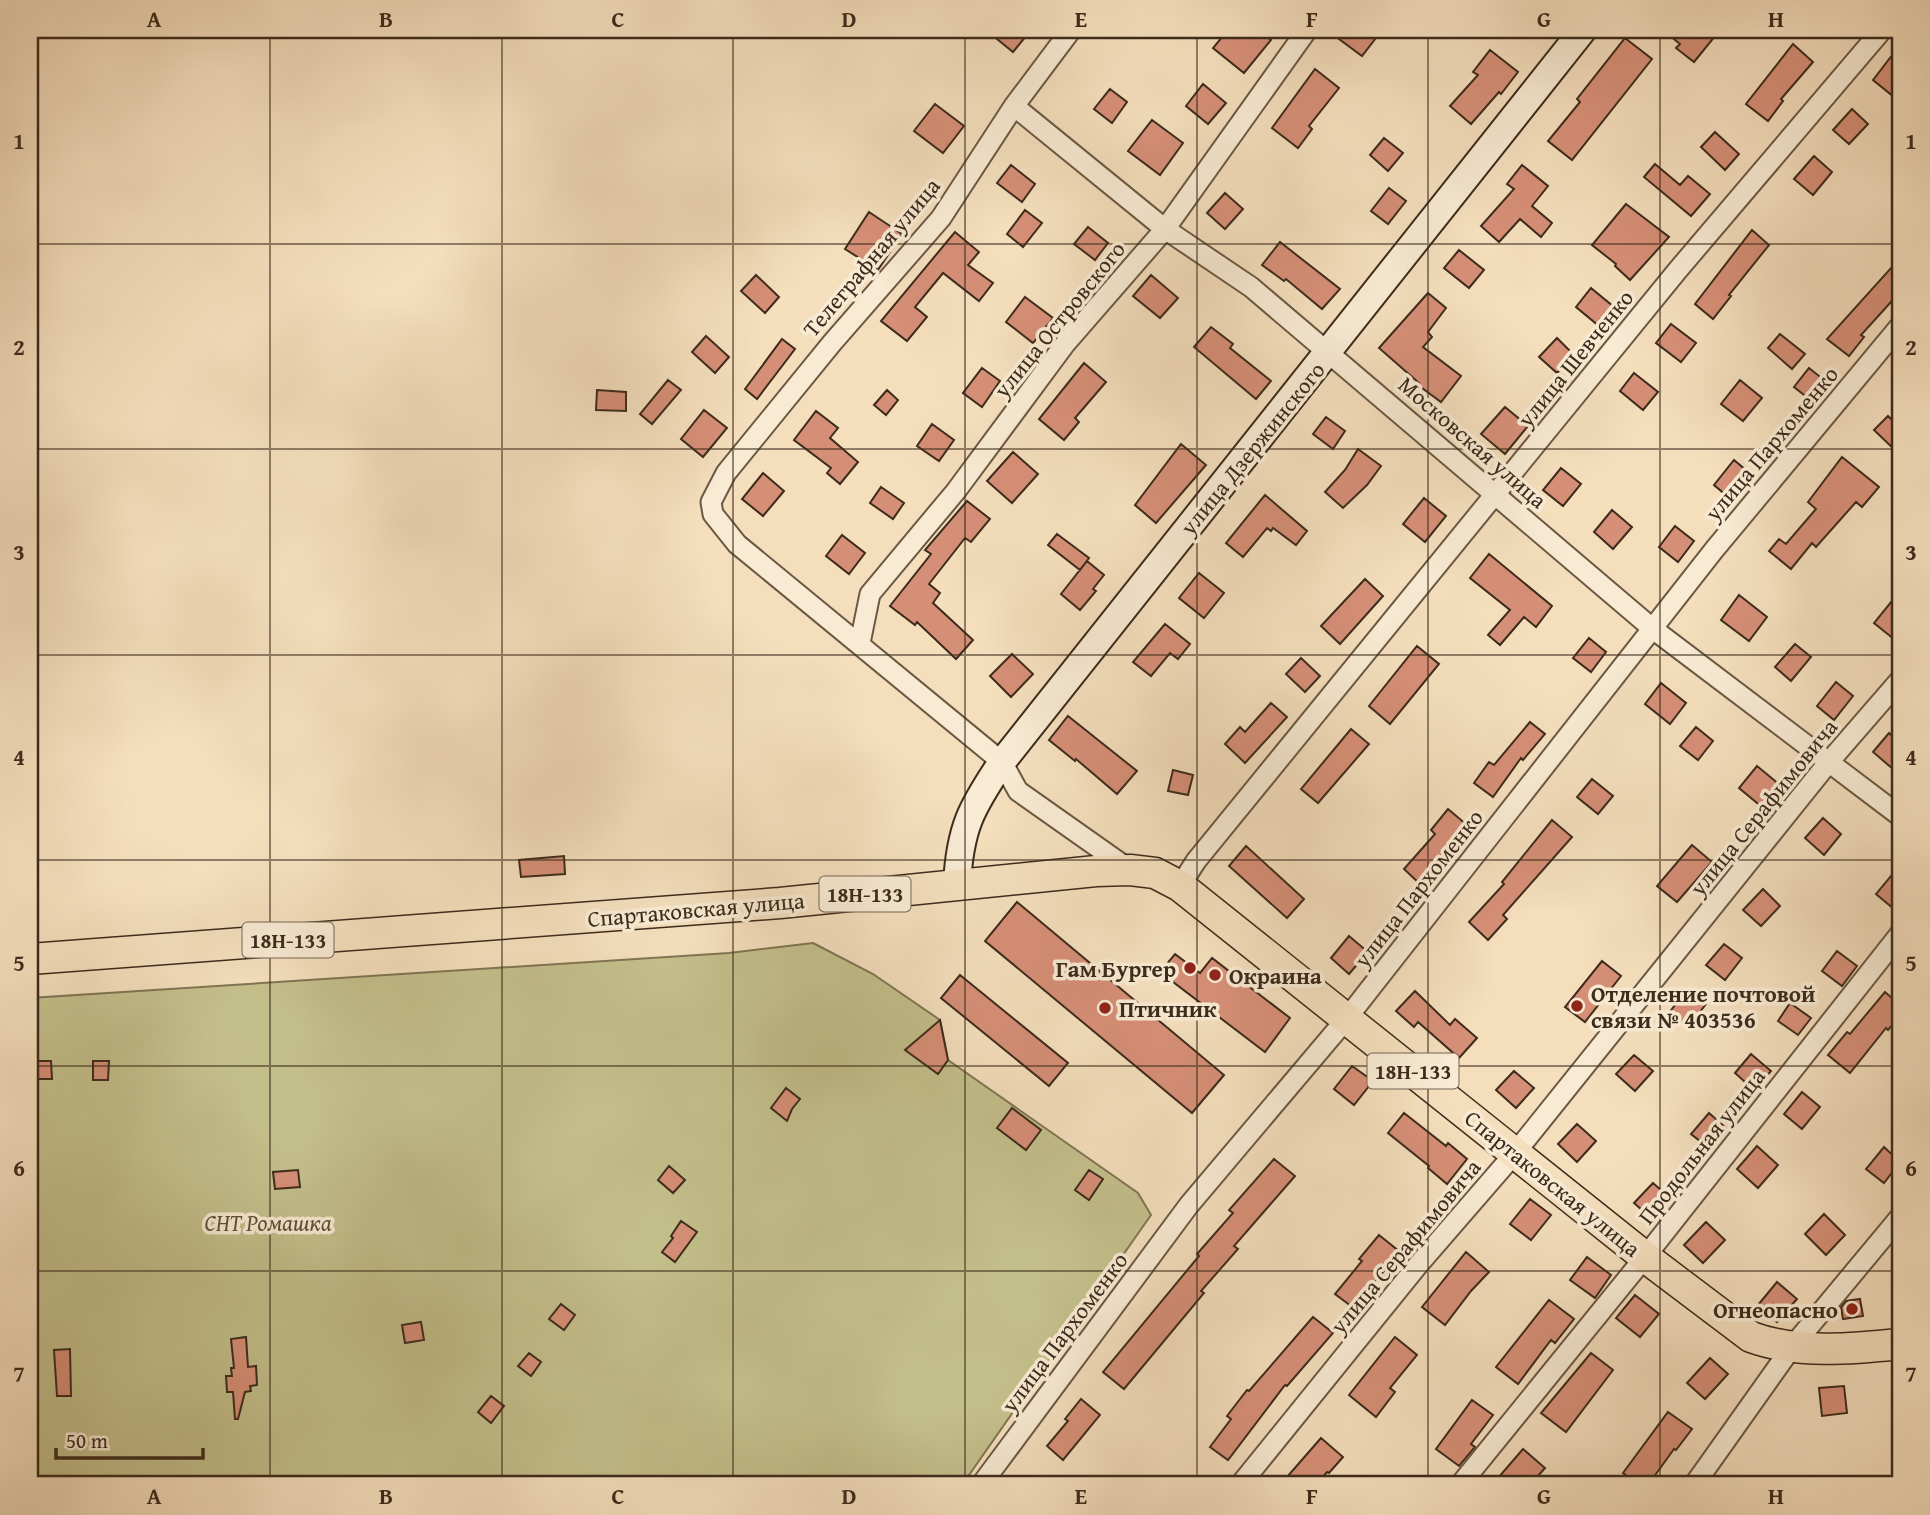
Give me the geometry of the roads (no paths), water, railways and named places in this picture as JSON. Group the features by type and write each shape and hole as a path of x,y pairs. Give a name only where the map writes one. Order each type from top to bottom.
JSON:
{"main road":[{"name":"Спартаковская улица","path":"30,958 780,903 957,884 1130,870 1155,873 1180,886 1644,1257 1751,1336 1771,1344 1792,1347 1900,1344"}],"street":[{"name":"Телеграфная улица","path":"860,643 737,544 713,514 711,502 726,473 832,343 941,218 1014,106 1071,30"},
{"name":"улица Островского","path":"860,643 870,594 956,491 1065,344 1165,229 1307,30"},
{"name":"улица Дзержинского","path":"957,884 964,830 978,797 1002,762 1583,30"},
{"name":"улица Шевченко","path":"1180,886 1196,860 1677,271 1882,30"},
{"name":"Московская улица","path":"1014,106 1165,229 1251,287 1653,629 1900,816"},
{"name":"улица Пархоменко","path":"981,1485 1189,1205 1347,1018 1714,550 1900,326"},
{"path":"860,643 1002,762 1018,791 1130,870"},
{"name":"улица Серафимовича","path":"1240,1485 1418,1265 1515,1153 1828,763 1900,680"},
{"name":"Продольная улица","path":"1460,1485 1900,934"},
{"path":"1694,1485 1792,1347 1900,1217"}],"place":[{"name":"Гам Бургер","path":"1190,968"},
{"name":"Окраина","path":"1215,975"},
{"name":"Отделение почтовой связи № 403536","path":"1577,1006"},
{"name":"Птичник","path":"1105,1008"},
{"name":"Огнеопасно","path":"1852,1309"}],"park label":[{"name":"СНТ Ромашка","path":"268,1222"}]}
